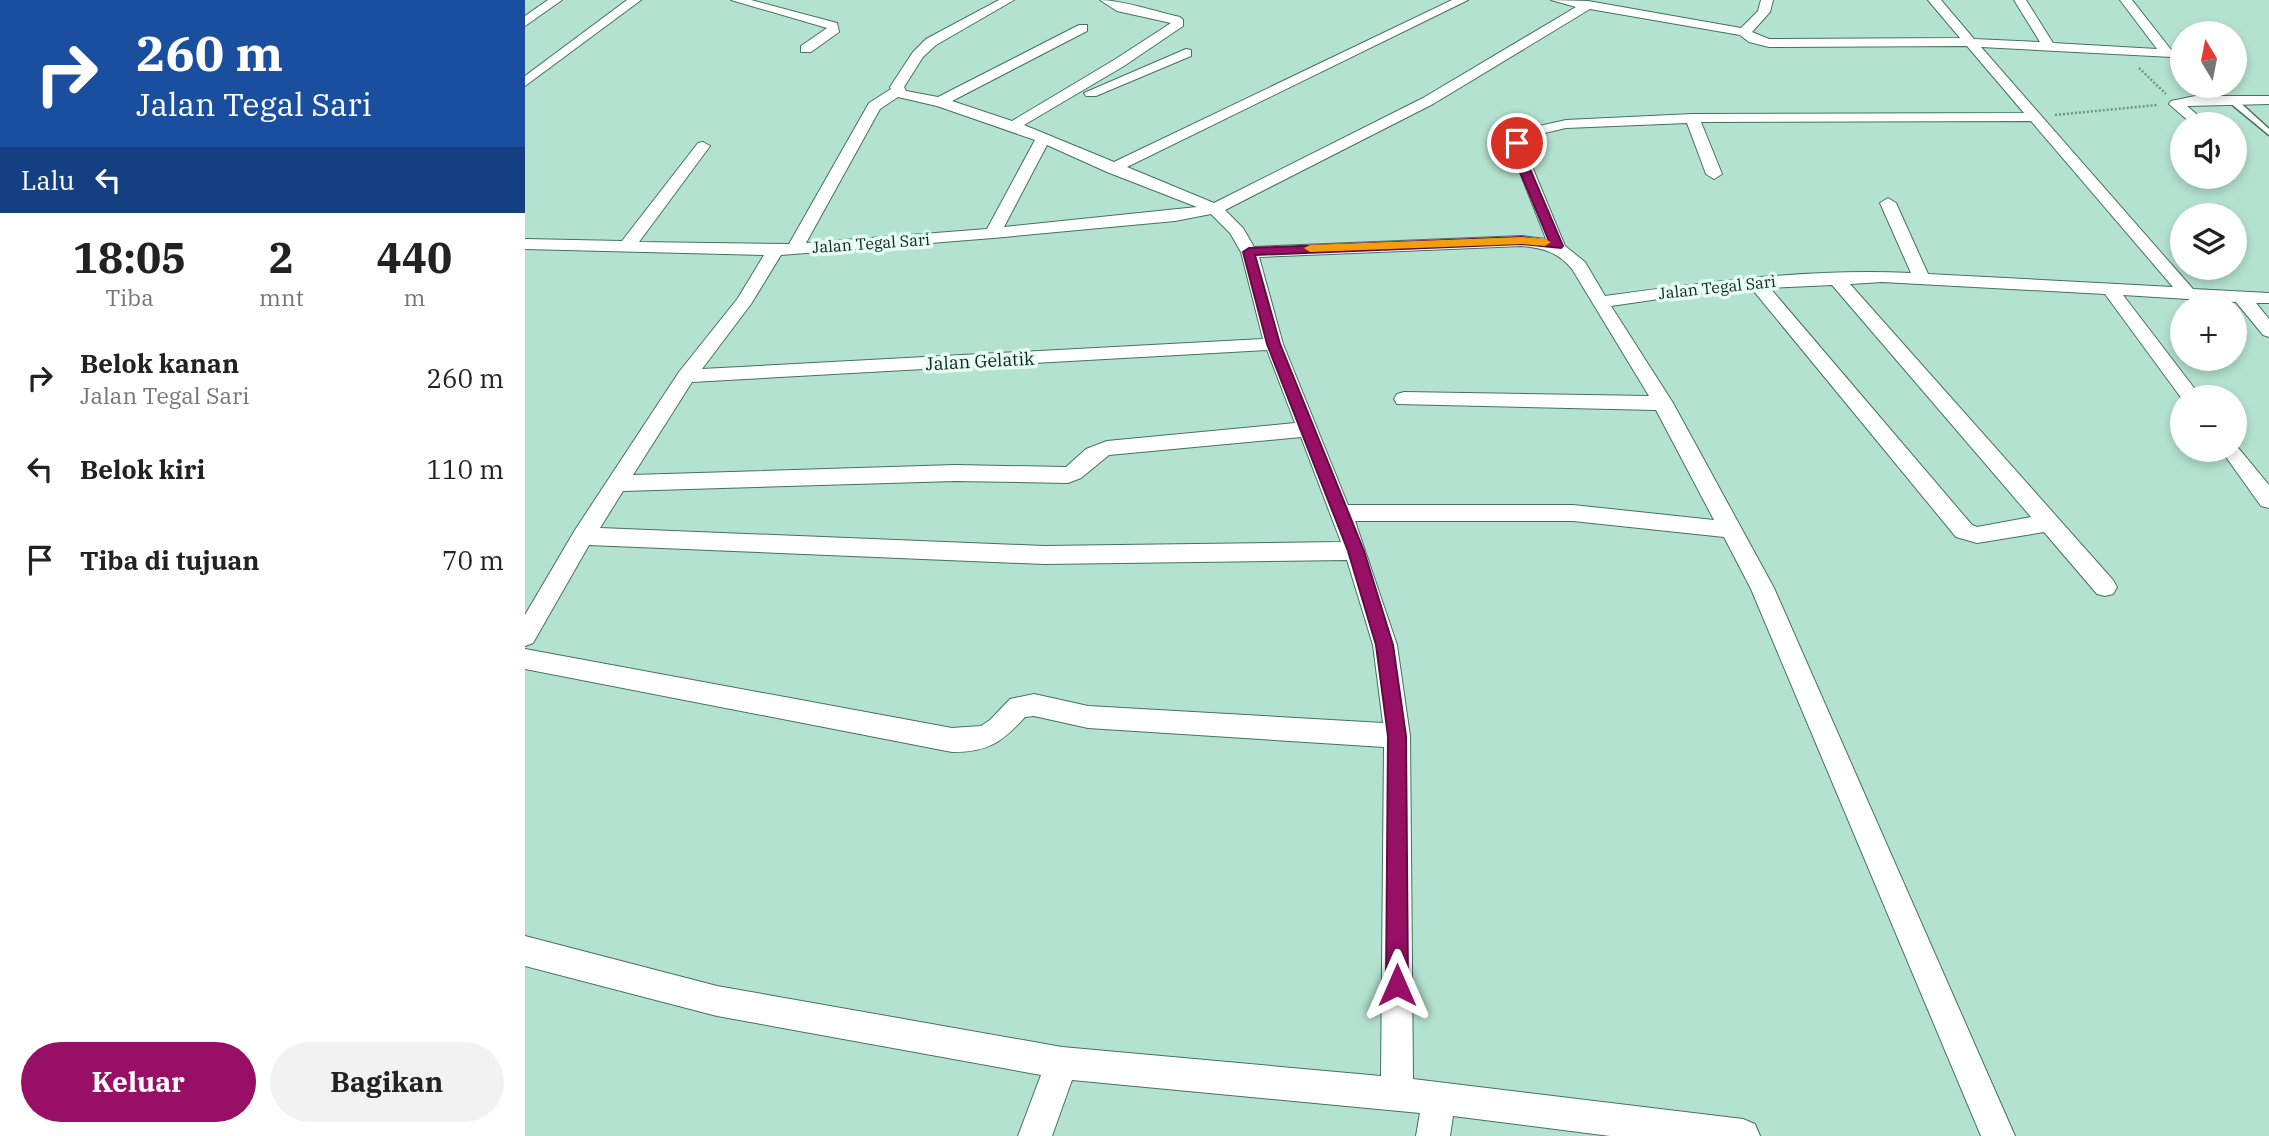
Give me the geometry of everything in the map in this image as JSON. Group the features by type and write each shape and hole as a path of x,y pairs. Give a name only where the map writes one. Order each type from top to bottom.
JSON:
{"street":[{"path":"525,22 557,0"},
{"path":"525,82 635,0"},
{"path":"737,0 833,26 833,32 806,49"},
{"path":"898,91 897,87 918,55 931,42 1008,0"},
{"path":"1013,126 1130,57 1179,23 1176,20 1116,7 1105,0"},
{"path":"1112,169 1462,0"},
{"path":"1557,0 1744,32 1754,39 1769,43 1968,42 2124,53 2168,52 2126,0"},
{"path":"1744,32 1764,12 1767,0"},
{"path":"1934,0 2188,294"},
{"path":"2020,0 2050,48"},
{"name":"Jalan Tegal Sari","path":"525,244 785,249 993,233 1175,216 1215,209 1428,101 1588,5"},
{"path":"940,102 1083,28"},
{"path":"1051,104 1106,87 1186,52"},
{"path":"898,91 1013,126 1112,169 1215,209 1237,231 1249,252 1274,344 1356,551 1385,645 1397,736 1397,1096"},
{"path":"525,636 583,536 686,376 785,249 874,106 898,91"},
{"path":"2176,104 2195,100 2269,100"},
{"path":"2176,104 2186,112"},
{"path":"1998,1136 1778,624 1732,530 1663,403 1576,263 1557,246 1518,155 1517,143 1539,128 1566,124 1692,118 2035,117"},
{"path":"1692,118 1714,174"},
{"path":"993,233 1044,138"},
{"path":"626,248 703,146"},
{"path":"1888,203 1921,277"},
{"path":"1249,252 1522,241 1557,246"},
{"name":"Jalan Tegal Sari","path":"1600,302 1755,282 1835,278 1921,277 2170,294"},
{"path":"1835,278 2105,587"},
{"path":"1755,282 1964,531 1977,535 2048,523"},
{"path":"2111,291 2182,385"},
{"name":"Jalan Tegal Sari","path":"2247,297 2269,298"},
{"path":"2247,303 2269,331"},
{"name":"Jalan Gelatik","path":"686,376 1274,344"},
{"path":"1404,400 1663,403"},
{"path":"618,483 955,473 1057,476 1076,472 1090,454 1107,448 1308,429"},
{"path":"2240,462 2269,500"},
{"path":"1341,513 1573,513 1732,530"},
{"path":"583,536 1044,555 1356,551"},
{"path":"525,659 907,733 961,740 986,737 999,729 1019,707 1034,705 1088,717 1397,736"},
{"path":"525,951 717,1001 1062,1063 1439,1098 1743,1136"},
{"path":"1035,1136 1062,1063"},
{"path":"1433,1136 1439,1098"}],"lane":[{"path":"2232,100 2269,133"}],"path":[{"path":"2124,53 2176,104"},
{"path":"2035,117 2176,104"}],"slow traffic":[{"path":"1310,248 1545,242"}],"route":[{"path":"1397,985 1397,736 1385,645 1375,605 1356,551 1274,344 1249,252 1522,241 1557,246 1518,155 1517,143"}]}
